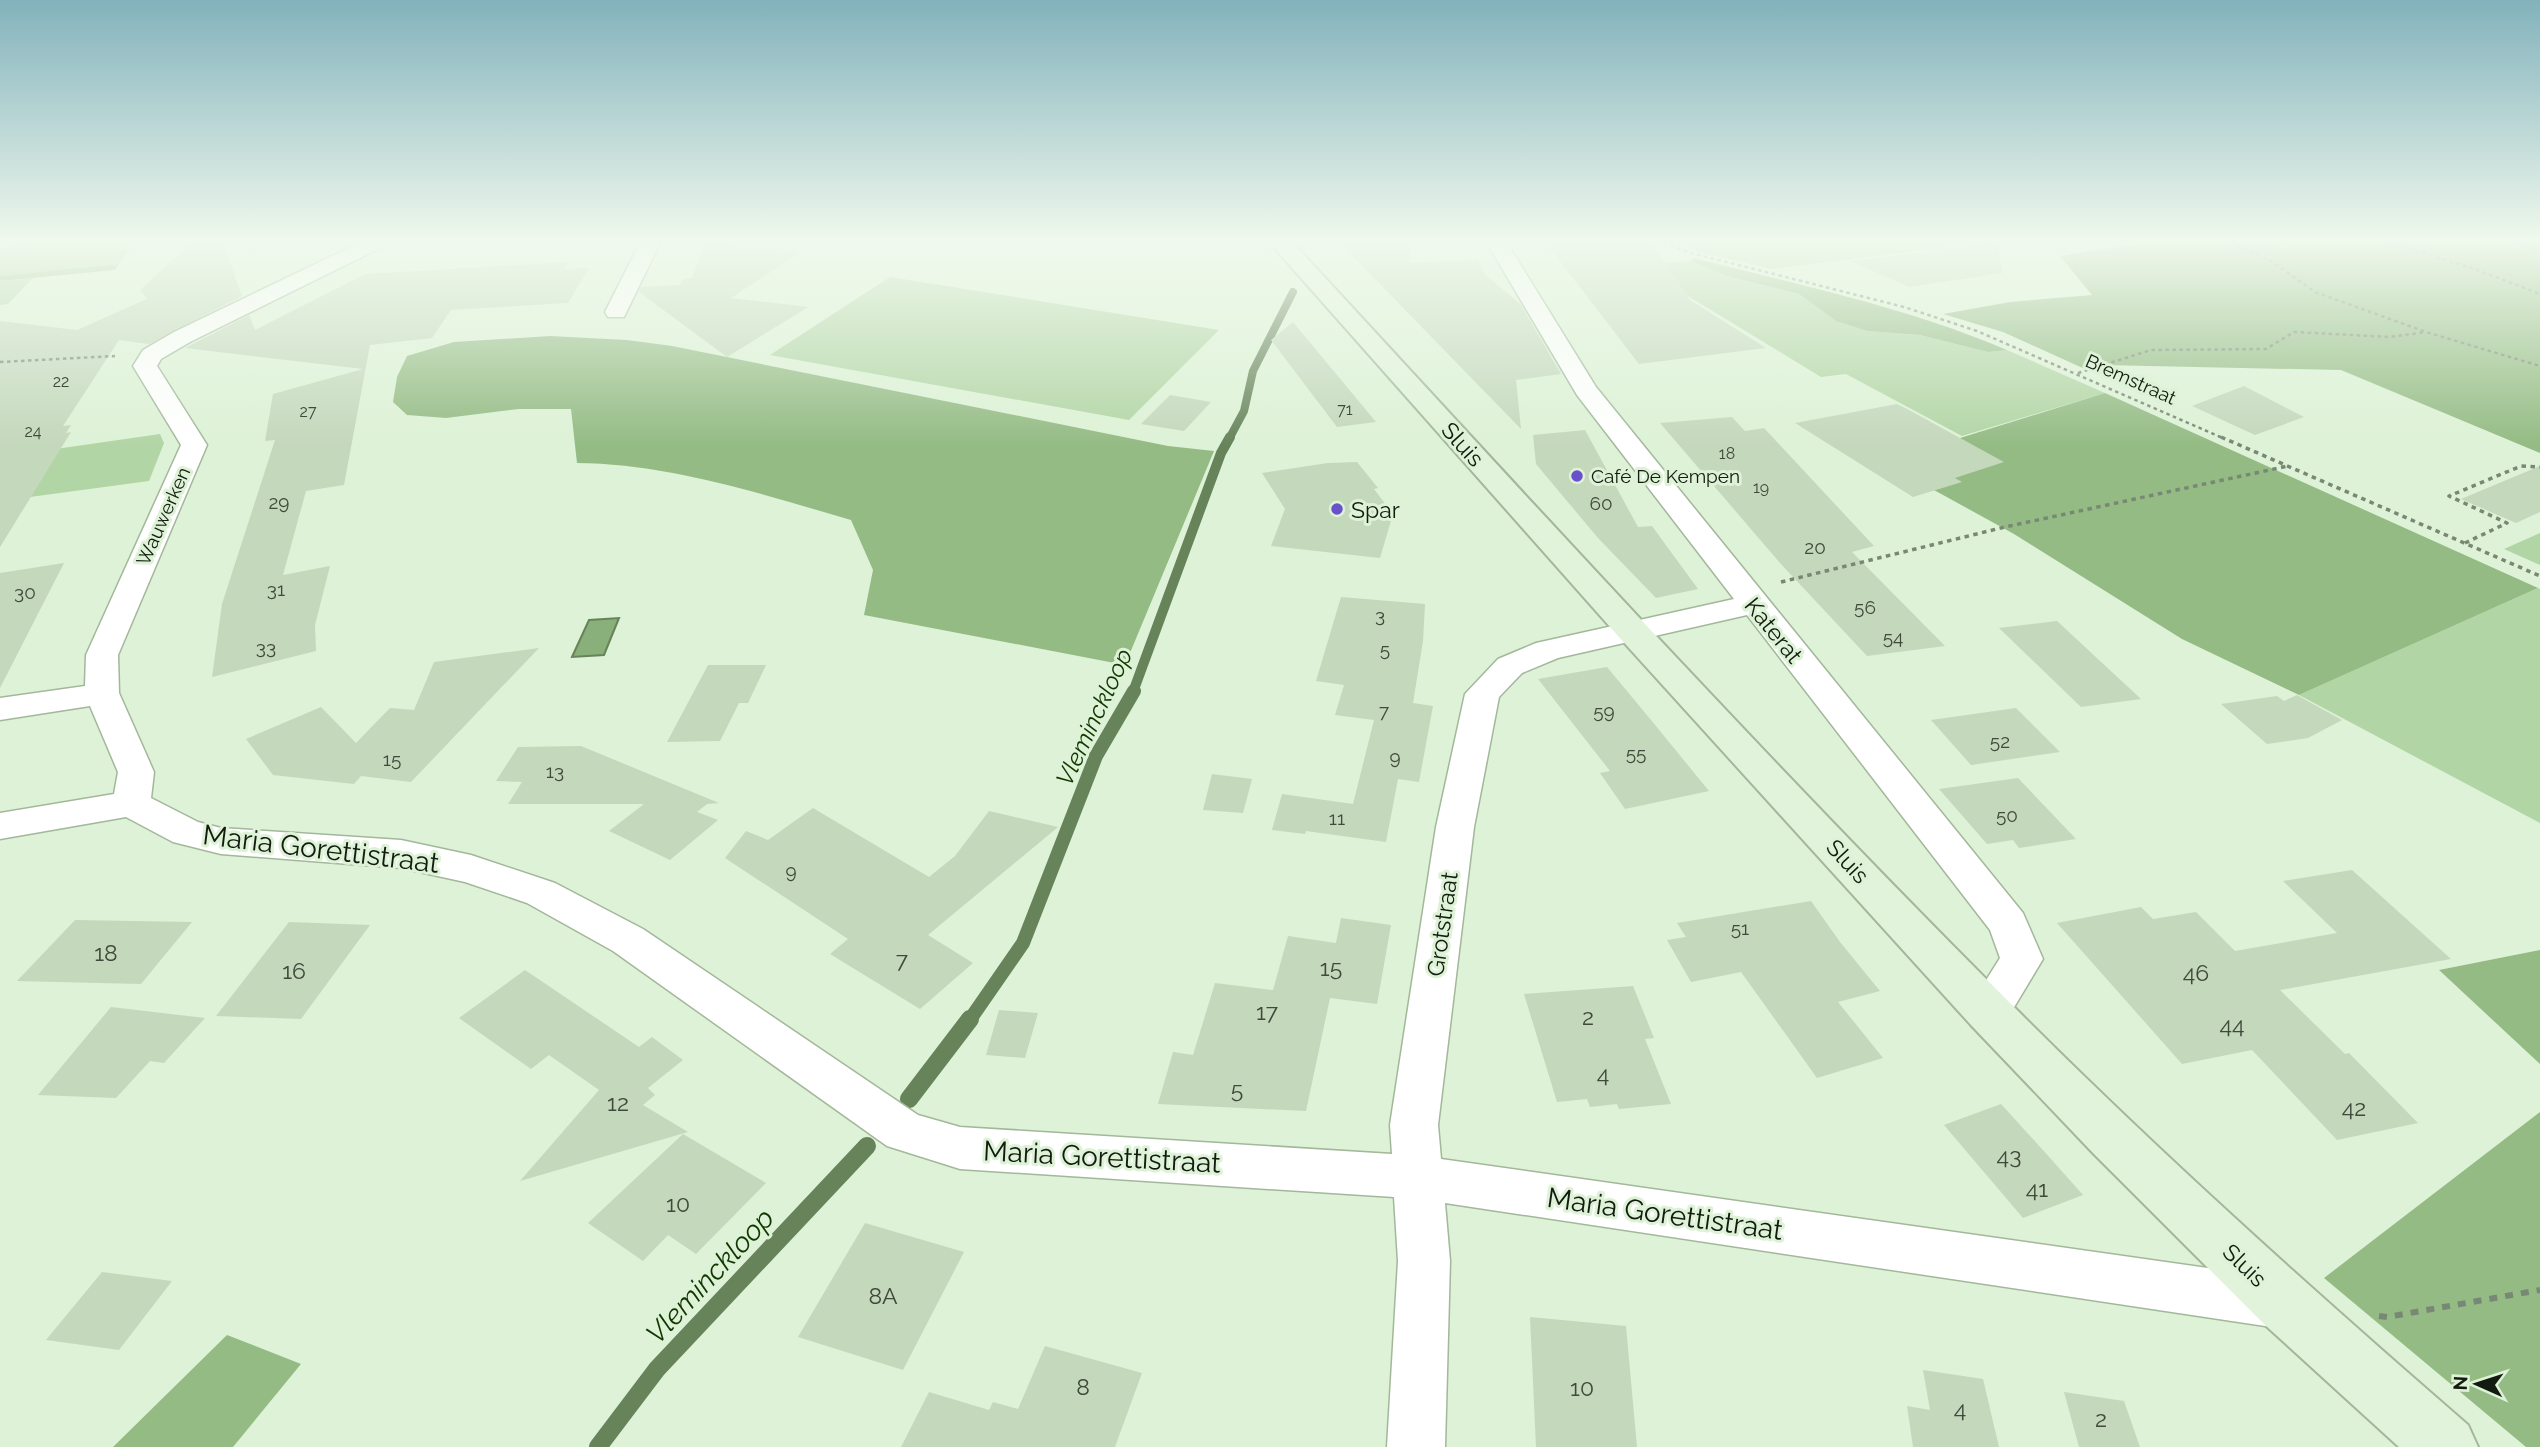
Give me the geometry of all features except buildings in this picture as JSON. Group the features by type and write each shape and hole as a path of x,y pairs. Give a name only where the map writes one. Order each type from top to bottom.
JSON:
{"street":[{"path":"150,355 239,311"},
{"name":"Sluis","path":"1342,311 1631,630 1988,1012 2113,1138 2285,1304 2446,1447"},
{"name":"Katerat","path":"1538,311 1586,390 2008,924 2022,960 1988,1012"},
{"name":"Wauwerken","path":"131,804 136,772 102,693 102,655 194,445 145,366 150,355"},
{"name":"Grotstraat","path":"1416,1447 1423,1261 1414,1125 1455,827 1482,694 1510,666 1548,650 1749,598"},
{"path":"0,709 102,693"},
{"path":"0,826 131,804"},
{"name":"Maria Gorettistraat","path":"131,804 187,833 220,841 401,854 471,869 541,893 628,940 904,1132 960,1148 1418,1178 2285,1304"}],"path":[{"name":"Bremstraat","path":"1915,311 1977,331 2078,373 2540,576"},
{"path":"2366,311 2426,332 2540,366"},
{"path":"2078,373 2151,350 2266,349 2294,332 2390,337 2426,332"},
{"path":"0,362 150,355"},
{"path":"1749,598 2005,527 2288,466"},
{"path":"2465,543 2507,523 2449,496 2521,466 2540,467"},
{"path":"2374,1315 2387,1317 2540,1290"}],"shaded area":[{"path":"838,311 1098,311 1219,330 1129,420 770,355"},
{"path":"1712,311 1822,311 1836,321 1867,331 1920,335 1988,352 2007,350 2105,393 1962,436 1846,374 1821,377"},
{"path":"1822,311 1897,311 2007,350 1988,352 1920,335 1867,331 1836,321"},
{"path":"1962,311 2540,311 2540,453 2341,370 2103,365 2087,370 2003,332 1943,314"},
{"path":"550,336 627,340 672,346 1168,446 1214,451 1125,665 864,615 873,570 851,520 716,482 647,469 577,463 571,409 519,409 446,418 407,415 393,402 397,377 407,356 454,342"},
{"path":"2105,393 2538,588 2299,695 2182,639 2014,534 1883,462"},
{"path":"160,434 164,443 149,481 0,501 0,457"},
{"path":"2540,533 2540,565 2504,549"},
{"path":"2538,588 2540,823 2299,695"},
{"path":"619,618 604,655 572,657 589,620"},
{"path":"2540,950 2540,1064 2439,970"},
{"path":"2540,1112 2540,1447 2526,1447 2324,1278"},
{"path":"227,1335 301,1364 233,1447 113,1447"}],"waterway":[{"name":"Vleminckloop","path":"1229,439 1244,411 1253,371 1284,311"},
{"name":"Vleminckloop","path":"1133,692 1221,453 1230,437"},
{"name":"Vleminckloop","path":"969,1021 1023,943 1096,756 1134,691"},
{"name":"Vleminckloop","path":"909,1099 970,1019"},
{"name":"Vleminckloop","path":"598,1447 657,1369 867,1146"}],"place":[{"name":"Café De Kempen","path":"1577,476"},
{"name":"Spar","path":"1337,509"}]}
